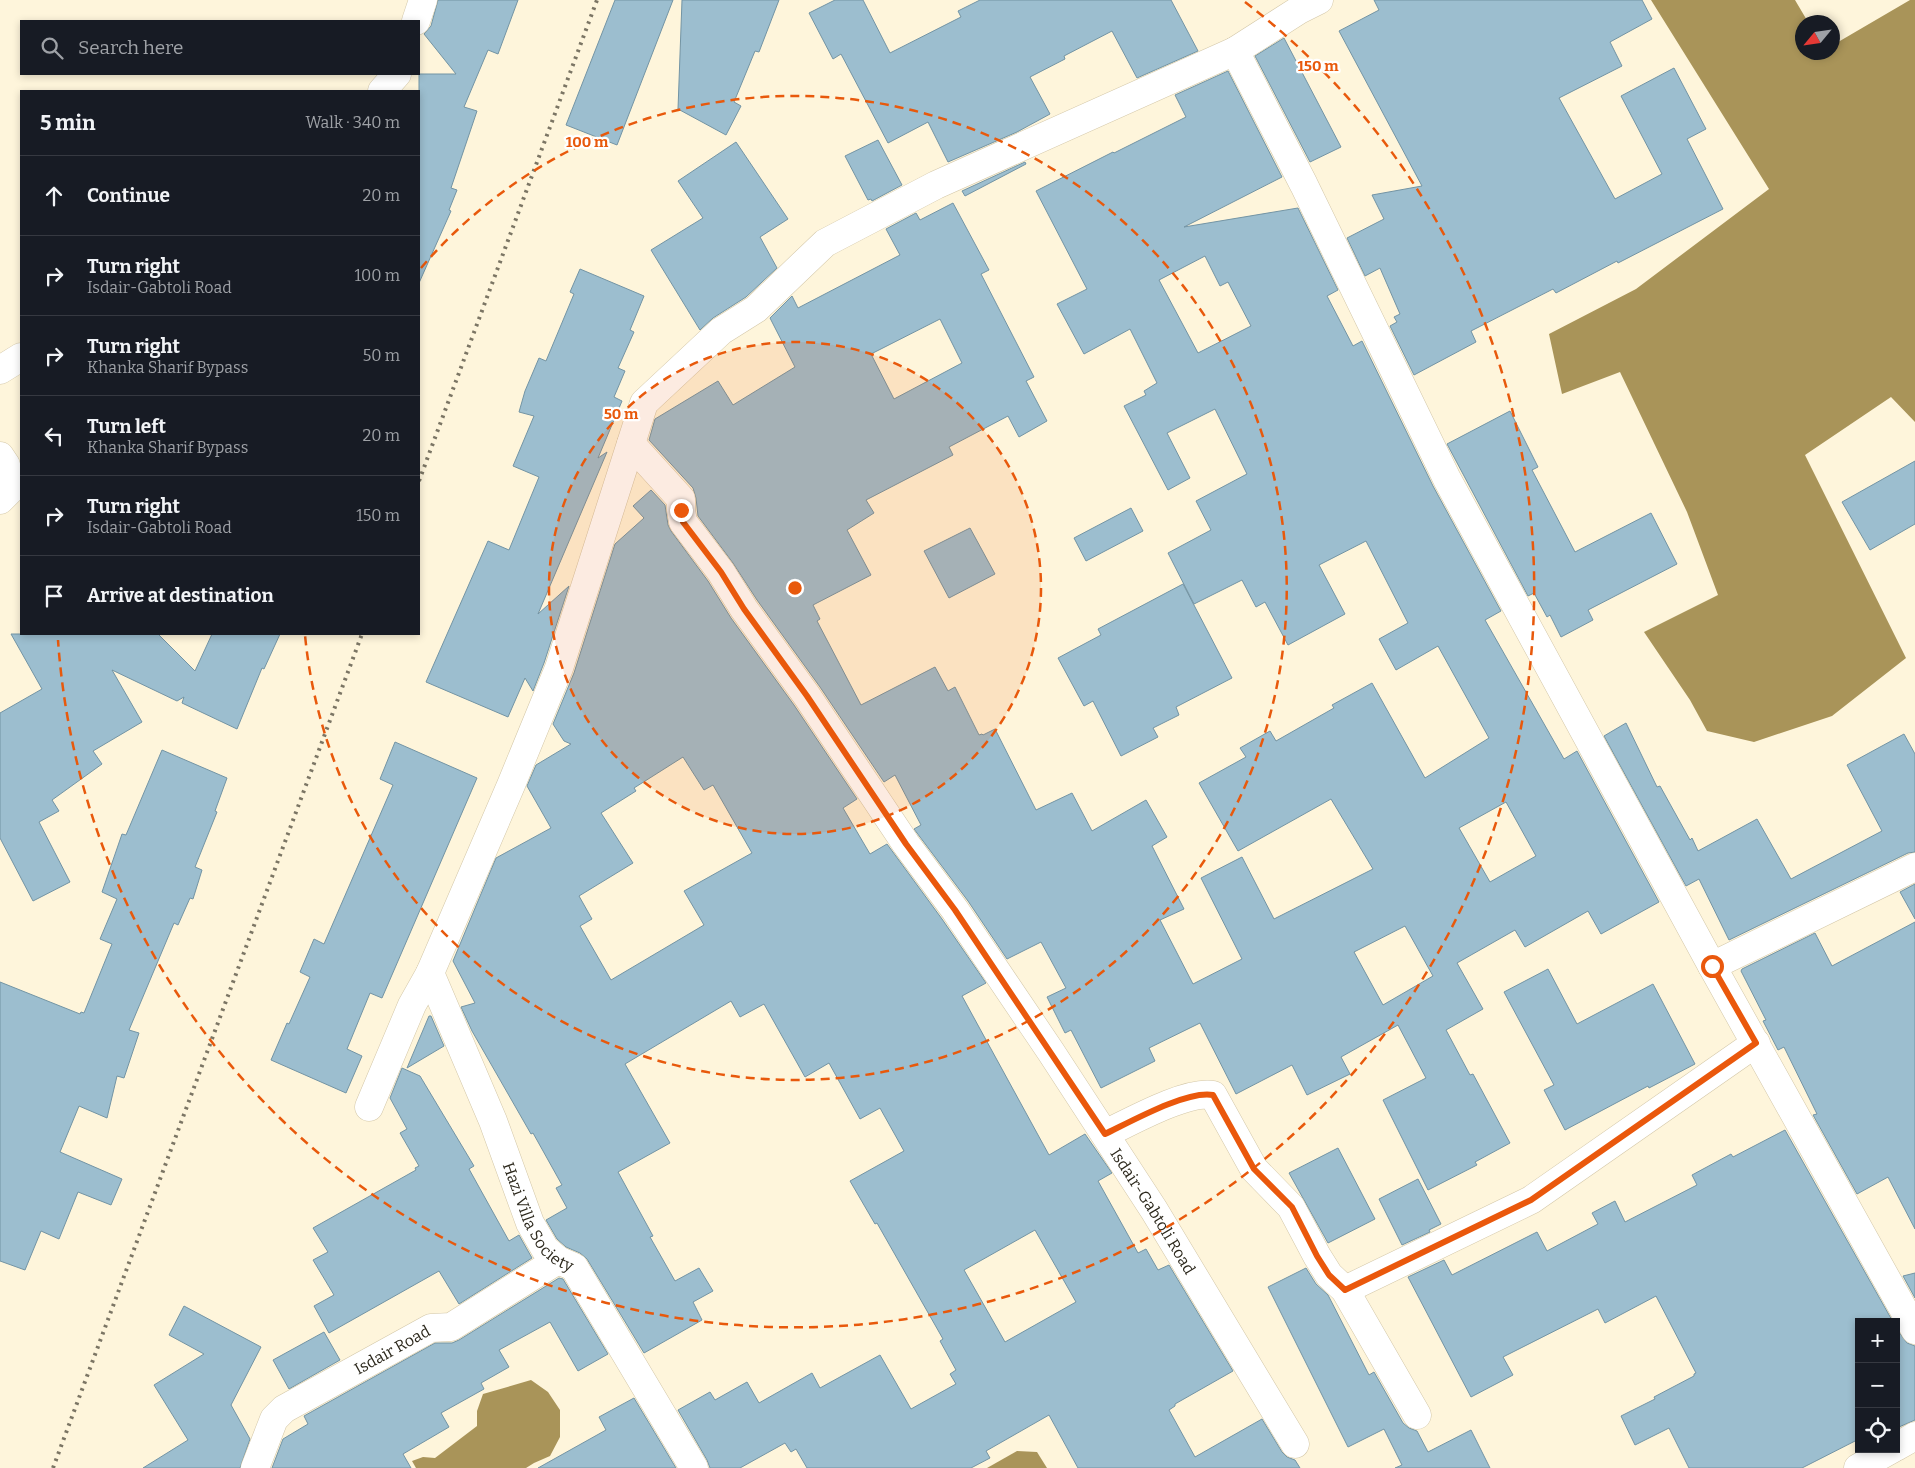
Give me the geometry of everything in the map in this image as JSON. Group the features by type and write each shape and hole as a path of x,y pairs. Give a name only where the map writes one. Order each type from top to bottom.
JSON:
{"street":[{"path":"416,20 423,0"},
{"path":"369,1107 412,1005 430,973 511,785 558,668 644,403 721,330 756,309 825,243 936,185 1235,52 1298,10 1319,0"},
{"path":"1235,52 1304,185 1446,479 1712,966 1915,1330"},
{"path":"383,90 396,75"},
{"path":"0,370 20,358"},
{"name":"Isdair-Gabtoli Road","path":"631,444 681,499 683,522 721,572 744,609 807,696 906,844 955,910 1105,1134 1154,1210 1295,1444"},
{"path":"0,456 6,465 11,489 0,500"},
{"path":"1712,966 1915,867"},
{"name":"Hazi Villa Society","path":"430,973 493,1121 530,1224 545,1249 558,1260 574,1267 694,1468"},
{"path":"1345,1290 1531,1200 1756,1043"},
{"path":"1105,1134 1162,1108 1204,1093 1213,1095 1254,1169 1292,1207 1329,1275 1345,1290 1417,1415"},
{"name":"Isdair Road","path":"255,1468 274,1419 284,1409 431,1328 451,1327 558,1260"},
{"path":"1900,1445 1915,1436"},
{"path":"1858,1468 1885,1453"}],"shaded area":[{"path":"1651,0 1795,0 1804,15 1795,15 1795,60 1840,60 1840,41 1910,0 1915,0 1915,422 1891,397 1805,455 1906,658 1832,716 1754,742 1707,731 1690,700 1644,632 1718,595 1687,512 1620,372 1562,394 1549,334 1636,289 1769,189"},
{"path":"531,1380 548,1392 560,1410 560,1437 550,1456 526,1468 416,1468 412,1461 423,1457 435,1458 477,1426 477,1411 483,1394"},
{"path":"1017,1451 1037,1452 1047,1468 987,1468"}],"building":[{"path":"438,0 518,0 498,54 488,50 464,107 477,111 451,188 457,190 449,210 451,211 420,281 419,75 456,74 424,34 431,26"},
{"path":"615,0 673,0 617,145 566,125"},
{"path":"682,0 779,0 759,52 755,51 734,102 741,106 726,135 678,109"},
{"path":"835,0 863,0 890,53 961,17 958,11 980,0 1171,0 1198,51 1137,78 1112,31 1064,56 1065,59 1030,77 1050,114 1017,132 948,162 928,122 888,143 841,54 833,59 809,13"},
{"path":"1374,0 1642,0 1652,19 1610,42 1622,66 1559,98 1615,199 1662,174 1621,96 1674,68 1706,129 1687,139 1723,209 1618,263 1617,261 1556,293 1553,289 1471,331 1476,342 1414,375 1390,326 1397,322 1394,317 1400,314 1380,268 1365,276 1347,238 1384,219 1372,195 1422,186 1339,31 1379,10"},
{"path":"1284,38 1341,147 1310,162 1255,56"},
{"path":"1228,71 1282,177 1184,227 1298,208 1338,290 1327,296 1353,346 1362,341 1433,486 1501,611 1485,620 1564,759 1577,751 1659,902 1601,934 1588,911 1525,947 1515,930 1457,963 1483,1009 1446,1030 1470,1075 1473,1074 1510,1143 1475,1162 1477,1165 1428,1190 1383,1100 1426,1078 1398,1025 1341,1057 1350,1074 1307,1095 1292,1065 1236,1094 1200,1023 1149,1048 1155,1061 1101,1088 1071,1030 1065,1033 1047,997 1066,988 1041,942 1007,959 968,901 914,829 921,825 895,775 884,782 820,687 698,516 693,488 649,440 655,419 718,381 733,405 795,367 770,318 792,296 798,308 900,255 886,229 916,213 920,220 953,203 989,270 981,274 1034,377 1026,381 1047,421 1019,437 1008,416 949,447 953,455 866,500 874,513 847,530 871,575 813,605 820,619 817,621 861,705 935,667 948,691 955,687 979,735 995,729 1036,810 1072,793 1092,831 1146,800 1167,837 1152,846 1184,909 1160,920 1193,984 1242,959 1201,878 1242,857 1274,919 1373,869 1331,799 1238,851 1199,783 1246,757 1240,748 1270,731 1276,741 1334,708 1332,705 1372,683 1425,778 1489,738 1438,646 1396,670 1379,639 1408,623 1366,541 1319,565 1345,614 1288,645 1265,602 1256,607 1242,580 1194,604 1168,553 1211,530 1196,501 1247,474 1215,409 1167,433 1190,478 1168,490 1124,406 1146,395 1144,391 1157,383 1130,329 1084,354 1057,304 1087,289 1036,191 1186,117 1175,95","holes":["1205,256 1220,286 1228,282 1251,326 1198,353 1159,280","940,319 962,363 894,399 871,354","1506,802 1536,856 1490,882 1459,828","1405,926 1433,976 1383,1005 1354,952"]},
{"path":"878,140 902,185 872,201 871,199 868,200 845,156"},
{"path":"736,142 788,219 760,237 777,268 746,297 713,318 700,330 651,250 703,218 678,181"},
{"path":"1025,162 1026,164 965,196 962,191"},
{"path":"580,269 644,296 630,330 634,332 618,368 625,371 614,397 622,401 598,458 607,452 538,614 569,586 533,691 525,678 508,717 426,682 488,541 509,550 539,477 513,466 534,416 519,412 525,391 539,358 546,361 574,294 570,292"},
{"path":"1510,411 1538,467 1532,470 1575,552 1651,513 1677,564 1588,610 1593,620 1561,637 1550,615 1547,617 1534,593 1528,596 1447,444"},
{"path":"1915,461 1915,524 1870,550 1842,502"},
{"path":"651,490 665,505 668,525 671,531 708,581 731,618 794,705 857,799 843,808 870,854 887,844 986,983 962,996 1049,1155 1085,1134 1112,1173 1098,1181 1138,1253 1146,1249 1158,1270 1169,1265 1233,1371 1175,1404 1169,1410 1195,1457 1262,1419 1282,1452 1287,1457 1295,1460 1300,1468 1078,1468 1049,1415 986,1451 990,1458 971,1468 807,1468 796,1449 791,1452 785,1443 740,1468 710,1468 678,1410 710,1392 715,1400 747,1382 759,1403 812,1373 820,1388 880,1355 911,1409 956,1384 950,1374 956,1370 940,1341 943,1339 877,1223 875,1224 850,1181 904,1151 880,1108 860,1119 829,1063 805,1077 764,1004 740,1017 731,1001 625,1064 670,1143 618,1172 653,1236 650,1237 675,1281 699,1268 713,1291 693,1302 702,1320 644,1353 587,1259 580,1253 566,1247 557,1239 546,1220 567,1208 556,1188 562,1185 472,1031 461,1007 475,1003 453,961 496,858 551,828 527,786 536,765 571,744 564,741 553,724 574,673 615,544 644,518 633,506","holes":["683,757 704,790 713,785 752,853 684,891 704,925 611,980 580,926 592,919 579,896 633,863 601,813 636,791 634,788","1035,1230 1076,1302 1005,1342 964,1270"]},
{"path":"1131,508 1143,531 1086,561 1074,538"},
{"path":"970,528 995,574 949,598 924,551"},
{"path":"1183,584 1232,678 1176,707 1179,715 1153,728 1158,737 1121,756 1093,701 1084,706 1058,658 1101,635 1098,629"},
{"path":"11,634 159,635 195,671 212,635 280,635 264,669 262,668 237,729 182,703 184,697 177,701 112,670 142,722 93,751 102,764 52,800 59,811 39,822 70,882 33,901 0,838 0,713 42,689"},
{"path":"1626,723 1657,787 1660,786 1698,851 1757,819 1791,879 1882,831 1847,765 1904,734 1915,754 1915,852 1908,853 1729,940 1699,879 1686,886 1604,736"},
{"path":"395,742 477,778 382,998 370,993 347,1049 362,1056 346,1093 271,1060 310,977 300,972 314,939 324,944 393,785 380,779"},
{"path":"162,750 227,778 215,811 217,812 195,867 202,870 193,899 190,898 178,925 174,923 129,1030 139,1033 124,1078 117,1076 107,1118 79,1106 60,1152 122,1179 111,1205 78,1192 59,1239 41,1231 25,1270 0,1261 0,982 80,1014 81,1012 84,1013 112,944 100,939 117,899 102,892 122,834 126,835"},
{"path":"1915,884 1915,919 1900,892"},
{"path":"1915,922 1915,1229 1888,1177 1857,1194 1813,1115 1817,1114 1784,1047 1778,1050 1763,1021 1766,1020 1741,971 1815,933 1832,966"},
{"path":"1548,969 1577,1024 1653,984 1695,1064 1649,1088 1648,1086 1565,1130 1544,1090 1554,1085 1504,992"},
{"path":"429,1016 431,1016 444,1046 407,1068"},
{"path":"402,1068 420,1076 474,1166 469,1169 509,1241 519,1235 532,1258 459,1304 439,1271 329,1333 314,1306 334,1295 313,1260 328,1252 313,1228 416,1170 415,1168 419,1166 400,1133 407,1129 390,1098"},
{"path":"1785,1130 1891,1318 1855,1318 1855,1441 1802,1468 1689,1468 1669,1428 1635,1445 1621,1416 1655,1399 1654,1397 1694,1376 1696,1373 1656,1296 1605,1323 1598,1309 1503,1357 1513,1375 1471,1397 1408,1277 1444,1260 1452,1275 1537,1232 1547,1251 1598,1224 1592,1213 1615,1201 1625,1222 1697,1185 1692,1175 1731,1154 1733,1157"},
{"path":"1338,1148 1375,1219 1328,1243 1289,1173"},
{"path":"1418,1179 1441,1224 1429,1230 1430,1232 1402,1245 1379,1199"},
{"path":"1306,1268 1316,1284 1328,1295 1369,1375 1374,1372 1403,1423 1417,1431 1428,1452 1471,1430 1490,1468 1395,1468 1402,1465 1384,1429 1348,1447 1268,1287"},
{"path":"1915,1273 1915,1298 1903,1276"},
{"path":"559,1278 563,1279 608,1354 578,1371 550,1322 499,1350 509,1367 481,1383 484,1389 441,1413 449,1427 403,1454 411,1468 272,1468 283,1439 308,1424 304,1416 435,1343 452,1343 459,1340"},
{"path":"184,1306 261,1347 231,1405 250,1439 240,1468 143,1468 188,1440 154,1385 204,1354 169,1335"},
{"path":"324,1332 340,1360 289,1389 273,1360"},
{"path":"1900,1333 1907,1343 1915,1346 1915,1420 1900,1427"},
{"path":"634,1398 676,1468 538,1468 606,1430 599,1417"}],"railway":[{"path":"420,478 597,0"},
{"path":"53,1468 362,635"}],"route":[{"path":"681,510 683,522 721,572 744,609 807,696 906,844 955,910 1105,1134 1162,1108 1204,1093 1213,1095 1254,1169 1292,1207 1329,1275 1345,1290 1531,1200 1756,1043 1712,966"}]}
